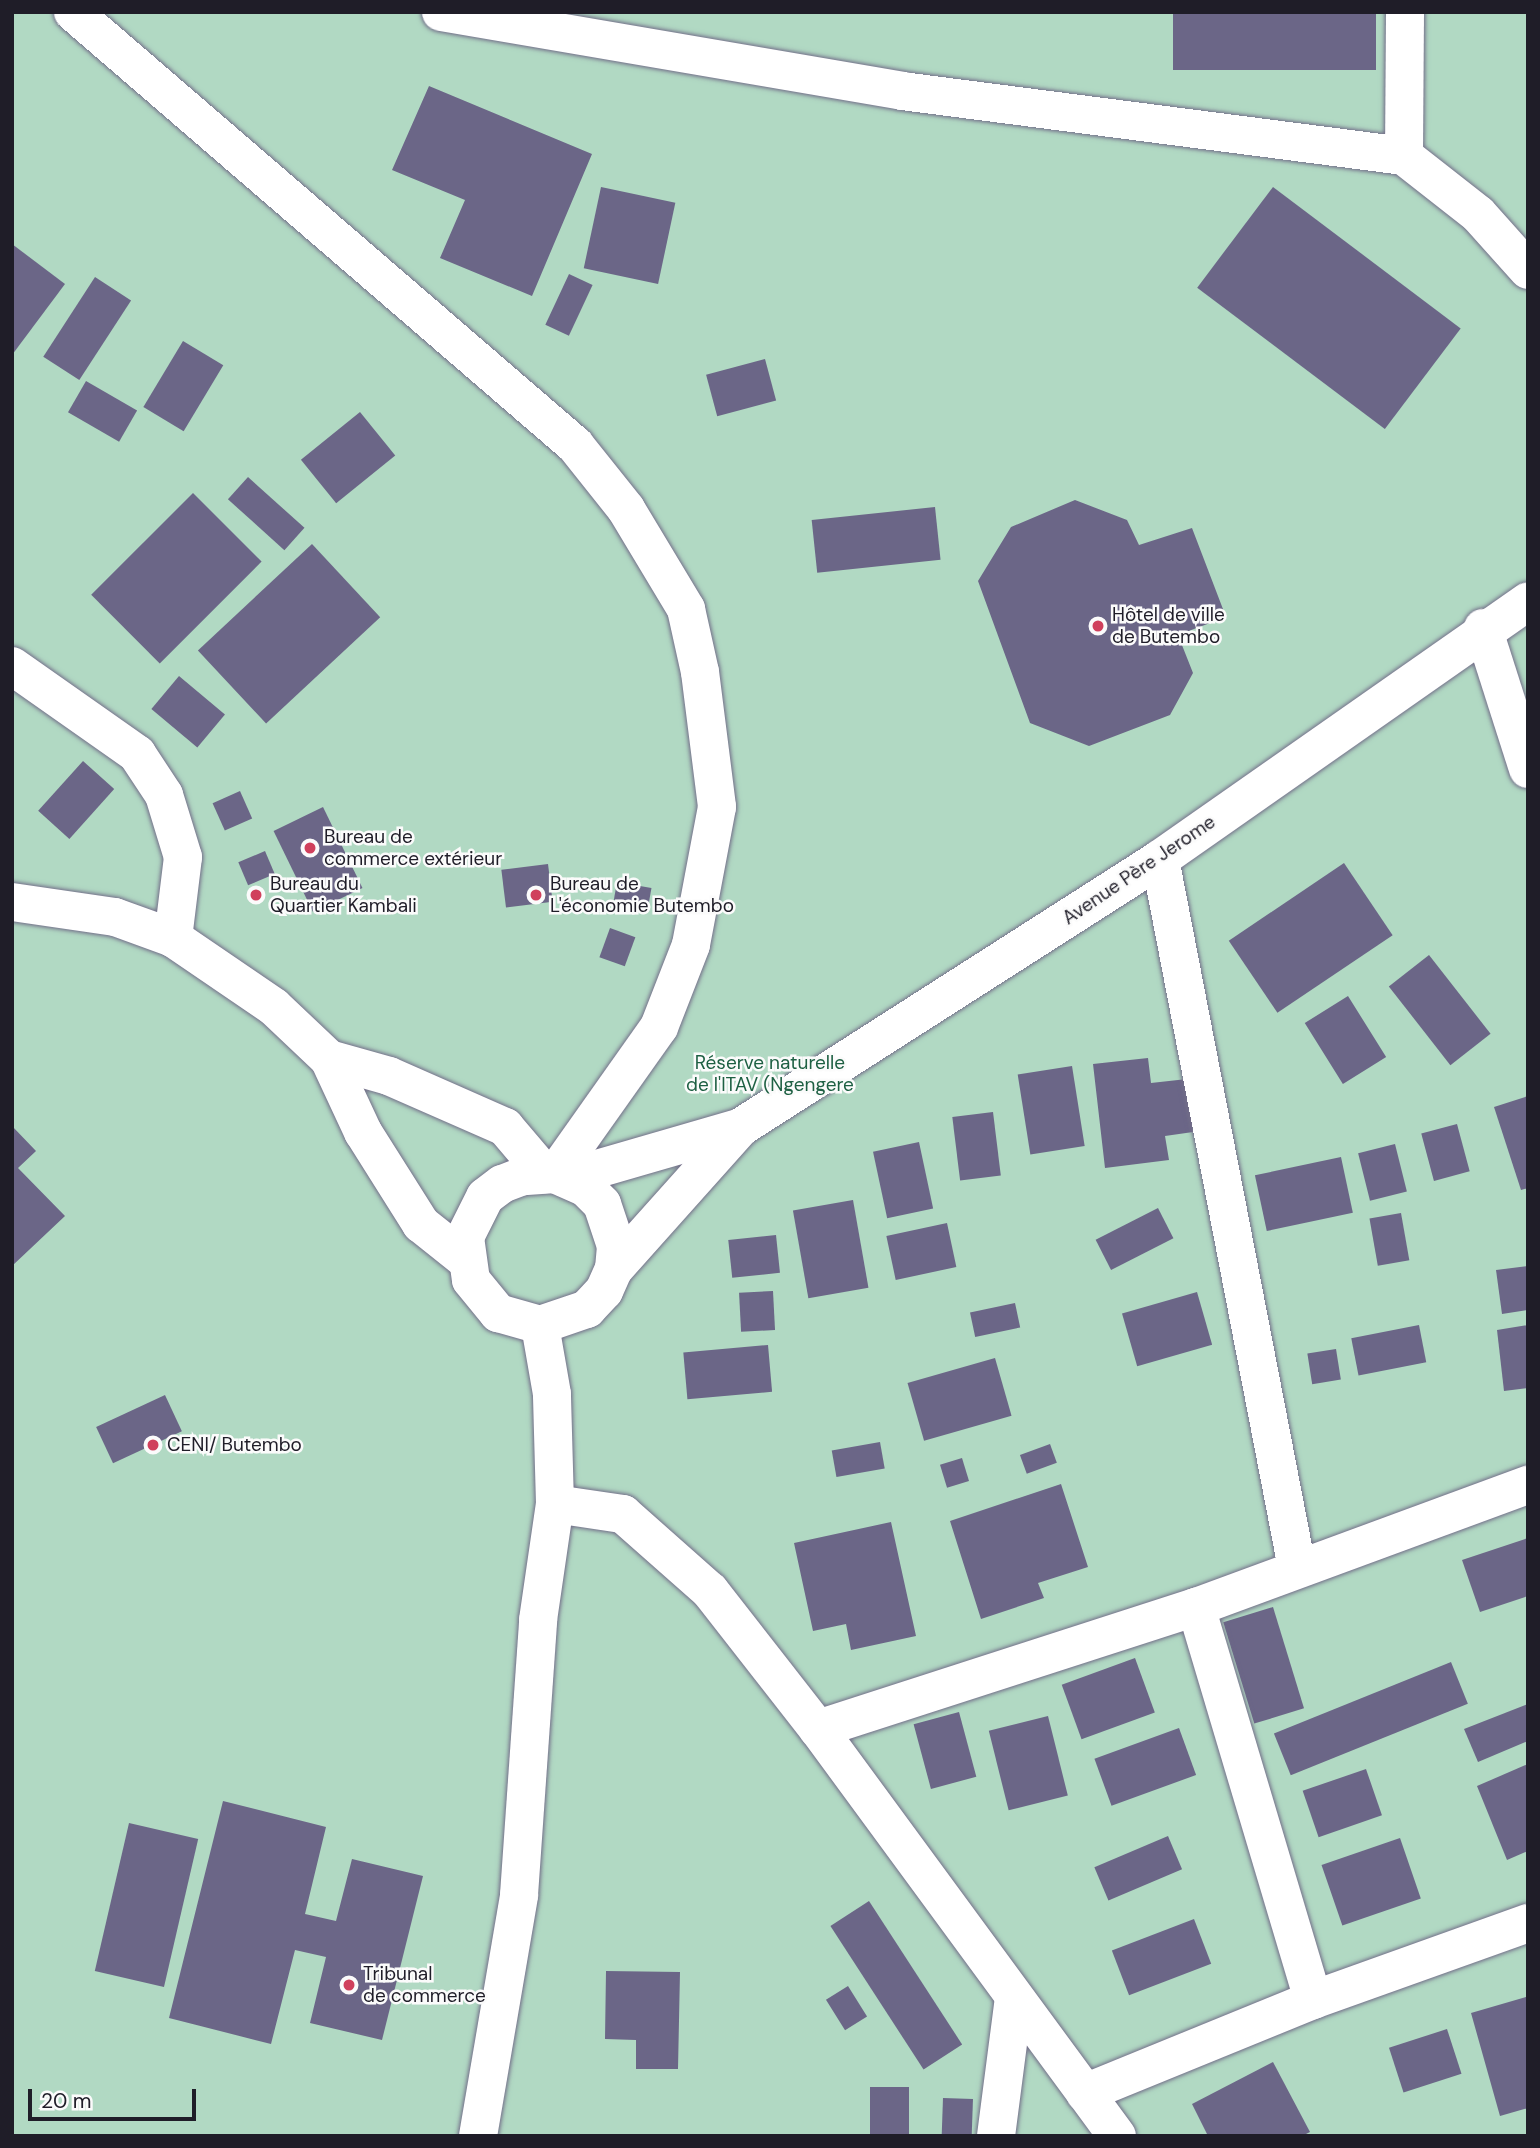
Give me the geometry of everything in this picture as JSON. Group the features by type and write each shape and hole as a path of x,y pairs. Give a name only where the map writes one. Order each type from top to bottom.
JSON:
{"street":[{"path":"73,12 575,445 626,509 686,609 700,672 717,807 691,946 659,1027 555,1175"},
{"path":"1404,156 1405,12"},
{"path":"464,13 902,91 1404,156 1478,214 1528,270"},
{"name":"Avenue Père Jerome","path":"741,1127 1160,859 1483,628 1528,601"},
{"path":"1483,628 1528,769"},
{"path":"12,666 137,754 164,795 183,858 173,938"},
{"path":"1160,859 1297,1568"},
{"path":"12,902 115,917 173,938 274,1007 329,1059 363,1132 414,1213 465,1259"},
{"path":"329,1059 389,1076 505,1127 555,1175 602,1204 616,1246 614,1269"},
{"path":"741,1127 614,1269 604,1291 587,1309 564,1321 540,1325 498,1313 482,1299 465,1259 465,1237 485,1197 502,1184 555,1175 741,1127"},
{"path":"478,2136 519,1895 538,1620 555,1504 552,1394 540,1325"},
{"path":"818,1729 1196,1608 1297,1568 1528,1485"},
{"path":"555,1504 623,1514 709,1591 818,1729 1117,2136"},
{"path":"1196,1608 1314,2000"},
{"path":"1085,2093 1314,2000 1528,1923"},
{"path":"996,2136 1014,1998"}],"green space":[{"name":"Réserve naturelle de l'ITAV (Ngengere","path":"12,12 1528,12 1528,2136 12,2136"}],"building":[{"path":"1173,12 1376,12 1376,70 1173,70"},
{"path":"429,86 592,154 532,296 440,258 465,200 392,170"},
{"path":"601,187 675,203 658,284 584,268"},
{"path":"1273,187 1461,328 1385,429 1197,288"},
{"path":"12,244 65,284 12,355"},
{"path":"569,274 593,285 569,336 545,325"},
{"path":"95,277 131,300 79,380 43,357"},
{"path":"183,341 223,365 184,431 143,407"},
{"path":"765,359 776,401 717,416 706,375"},
{"path":"86,381 137,410 119,442 68,412"},
{"path":"360,412 395,456 336,503 301,460"},
{"path":"248,477 304,528 284,550 228,499"},
{"path":"193,493 262,562 160,663 91,595"},
{"name":"Hôtel de ville de Butembo","path":"1075,500 1127,520 1139,545 1192,528 1226,617 1178,635 1193,673 1170,715 1089,746 1030,723 978,581 1011,527"},
{"path":"935,507 941,560 817,573 812,520"},
{"path":"312,544 380,617 266,724 198,650"},
{"path":"179,676 225,715 197,748 151,709"},
{"path":"83,761 114,789 69,839 38,811"},
{"path":"240,791 252,818 225,831 213,803"},
{"path":"323,807 362,888 313,912 274,831"},
{"path":"265,851 275,874 248,885 238,862"},
{"path":"1344,863 1393,935 1277,1013 1229,941"},
{"path":"548,864 553,902 506,907 501,870"},
{"path":"617,882 651,888 648,906 614,900"},
{"path":"610,928 635,937 625,966 599,957"},
{"path":"1429,955 1491,1034 1450,1065 1389,986"},
{"path":"1348,996 1386,1057 1343,1084 1305,1023"},
{"path":"1148,1058 1151,1083 1187,1079 1193,1132 1165,1136 1169,1160 1105,1168 1093,1064"},
{"path":"1072,1066 1085,1146 1030,1155 1018,1075"},
{"path":"1528,1096 1528,1188 1521,1190 1494,1107"},
{"path":"993,1112 1001,1176 960,1181 952,1117"},
{"path":"1457,1124 1470,1171 1434,1181 1421,1134"},
{"path":"12,1126 36,1151 18,1168 65,1216 12,1266"},
{"path":"919,1142 933,1209 887,1218 873,1152"},
{"path":"1395,1144 1407,1192 1370,1201 1358,1153"},
{"path":"1341,1157 1353,1213 1267,1231 1255,1175"},
{"path":"853,1200 868,1288 808,1298 793,1211"},
{"path":"1158,1208 1173,1238 1111,1270 1096,1240"},
{"path":"1401,1213 1409,1260 1378,1266 1369,1219"},
{"path":"947,1223 956,1267 896,1280 886,1236"},
{"path":"776,1235 780,1273 732,1278 728,1240"},
{"path":"1528,1266 1528,1310 1502,1314 1496,1270"},
{"path":"773,1291 775,1330 741,1332 739,1293"},
{"path":"1197,1292 1212,1345 1137,1366 1122,1313"},
{"path":"1015,1303 1020,1327 975,1337 970,1313"},
{"path":"1419,1325 1426,1362 1359,1375 1351,1338"},
{"path":"1528,1325 1528,1388 1504,1391 1497,1330"},
{"path":"768,1345 772,1392 687,1399 683,1352"},
{"path":"1336,1349 1341,1380 1312,1384 1307,1354"},
{"path":"995,1358 1012,1416 924,1441 908,1383"},
{"path":"165,1395 182,1431 113,1463 96,1427"},
{"path":"880,1442 885,1469 836,1477 832,1451"},
{"path":"1050,1444 1057,1463 1027,1474 1020,1455"},
{"path":"962,1458 969,1481 947,1488 940,1465"},
{"path":"1061,1484 1088,1567 1038,1583 1044,1598 981,1619 950,1521"},
{"path":"891,1522 916,1636 851,1650 846,1624 813,1631 794,1543"},
{"path":"1528,1538 1528,1596 1480,1612 1462,1560"},
{"path":"1273,1607 1304,1708 1254,1724 1223,1622"},
{"path":"1135,1658 1155,1713 1082,1739 1062,1685"},
{"path":"1451,1662 1468,1704 1291,1775 1274,1734"},
{"path":"1528,1704 1528,1741 1478,1762 1464,1729"},
{"path":"959,1712 976,1777 931,1789 914,1724"},
{"path":"1048,1716 1068,1796 1009,1810 989,1731"},
{"path":"1179,1728 1196,1775 1112,1806 1094,1759"},
{"path":"1528,1764 1528,1851 1507,1860 1477,1786"},
{"path":"1366,1769 1382,1815 1319,1837 1303,1791"},
{"path":"223,1801 326,1827 305,1914 336,1921 352,1859 423,1876 382,2040 310,2023 326,1957 295,1950 271,2044 169,2018"},
{"path":"129,1823 198,1839 164,1987 95,1971"},
{"path":"1168,1836 1182,1869 1108,1900 1094,1867"},
{"path":"1400,1838 1421,1899 1342,1926 1322,1865"},
{"path":"869,1901 962,2044 924,2069 830,1926"},
{"path":"1194,1919 1211,1964 1129,1995 1112,1951"},
{"path":"606,1971 680,1972 678,2069 636,2069 636,2040 605,2039"},
{"path":"848,1986 867,2017 845,2030 826,2000"},
{"path":"1526,1997 1528,2108 1500,2116 1471,2013"},
{"path":"1447,2029 1462,2074 1404,2093 1389,2048"},
{"path":"1273,2062 1310,2132 1302,2136 1208,2136 1192,2104"},
{"path":"870,2087 909,2087 909,2136 870,2136"},
{"path":"943,2098 973,2099 972,2136 942,2136"}],"place":[{"name":"Hôtel de ville de Butembo","path":"1098,626"},
{"name":"Bureau de commerce extérieur","path":"310,848"},
{"name":"Bureau du Quartier Kambali","path":"256,895"},
{"name":"Bureau de L'économie Butembo","path":"536,895"},
{"name":"CENI/ Butembo","path":"153,1445"},
{"name":"Tribunal de commerce","path":"349,1985"}]}
